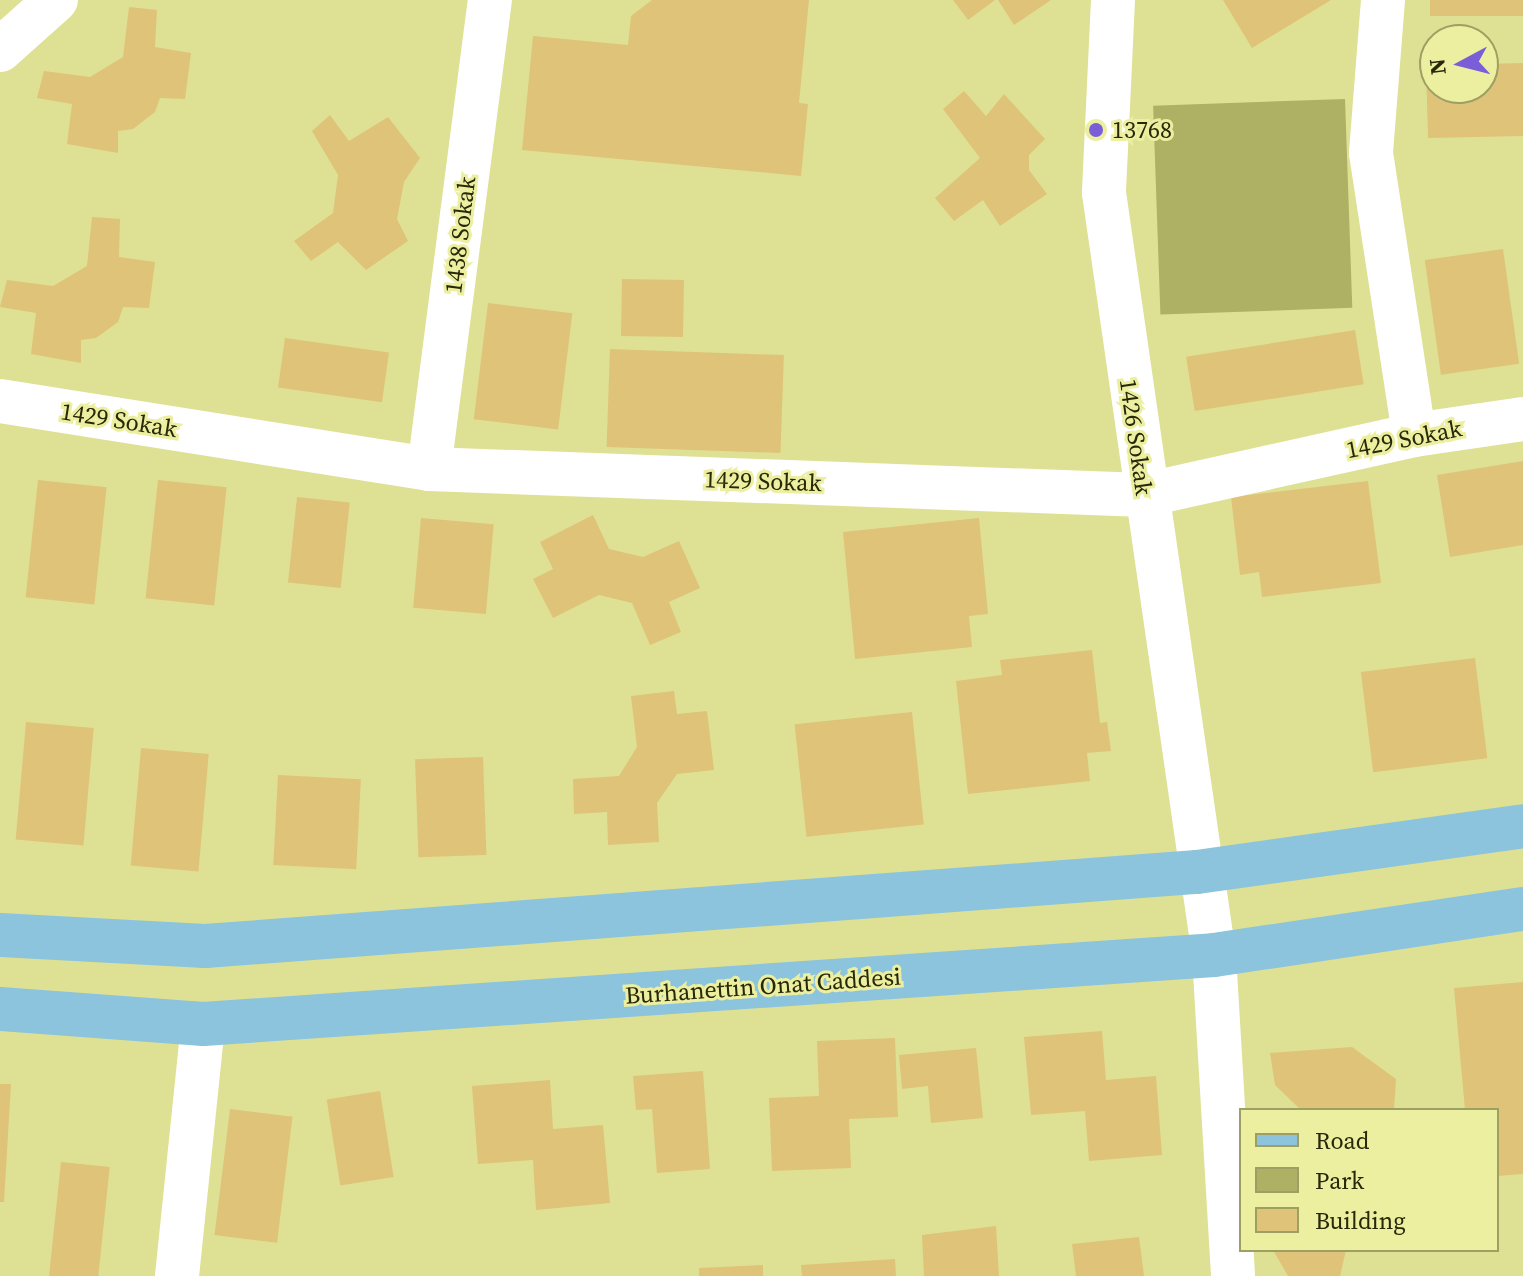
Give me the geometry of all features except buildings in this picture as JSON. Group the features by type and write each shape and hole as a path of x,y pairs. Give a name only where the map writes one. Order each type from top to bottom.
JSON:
{"main road":[{"path":"0,935 205,946 1197,872 1523,826"},
{"name":"Burhanettin Onat Caddesi","path":"0,1009 203,1024 1214,955 1523,909"}],"street":[{"path":"0,50 56,0"},
{"name":"1438 Sokak","path":"429,469 490,0"},
{"name":"1426 Sokak","path":"1113,0 1104,193 1197,872 1214,955 1233,1276"},
{"path":"1383,0 1371,153 1414,435"},
{"name":"1429 Sokak","path":"0,401 429,469 1144,495 1414,435 1523,419"},
{"path":"177,1276 203,1024"}],"green space":[{"path":"1345,99 1352,308 1160,315 1153,106"}],"place":[{"name":"13768","path":"1096,130"}]}
